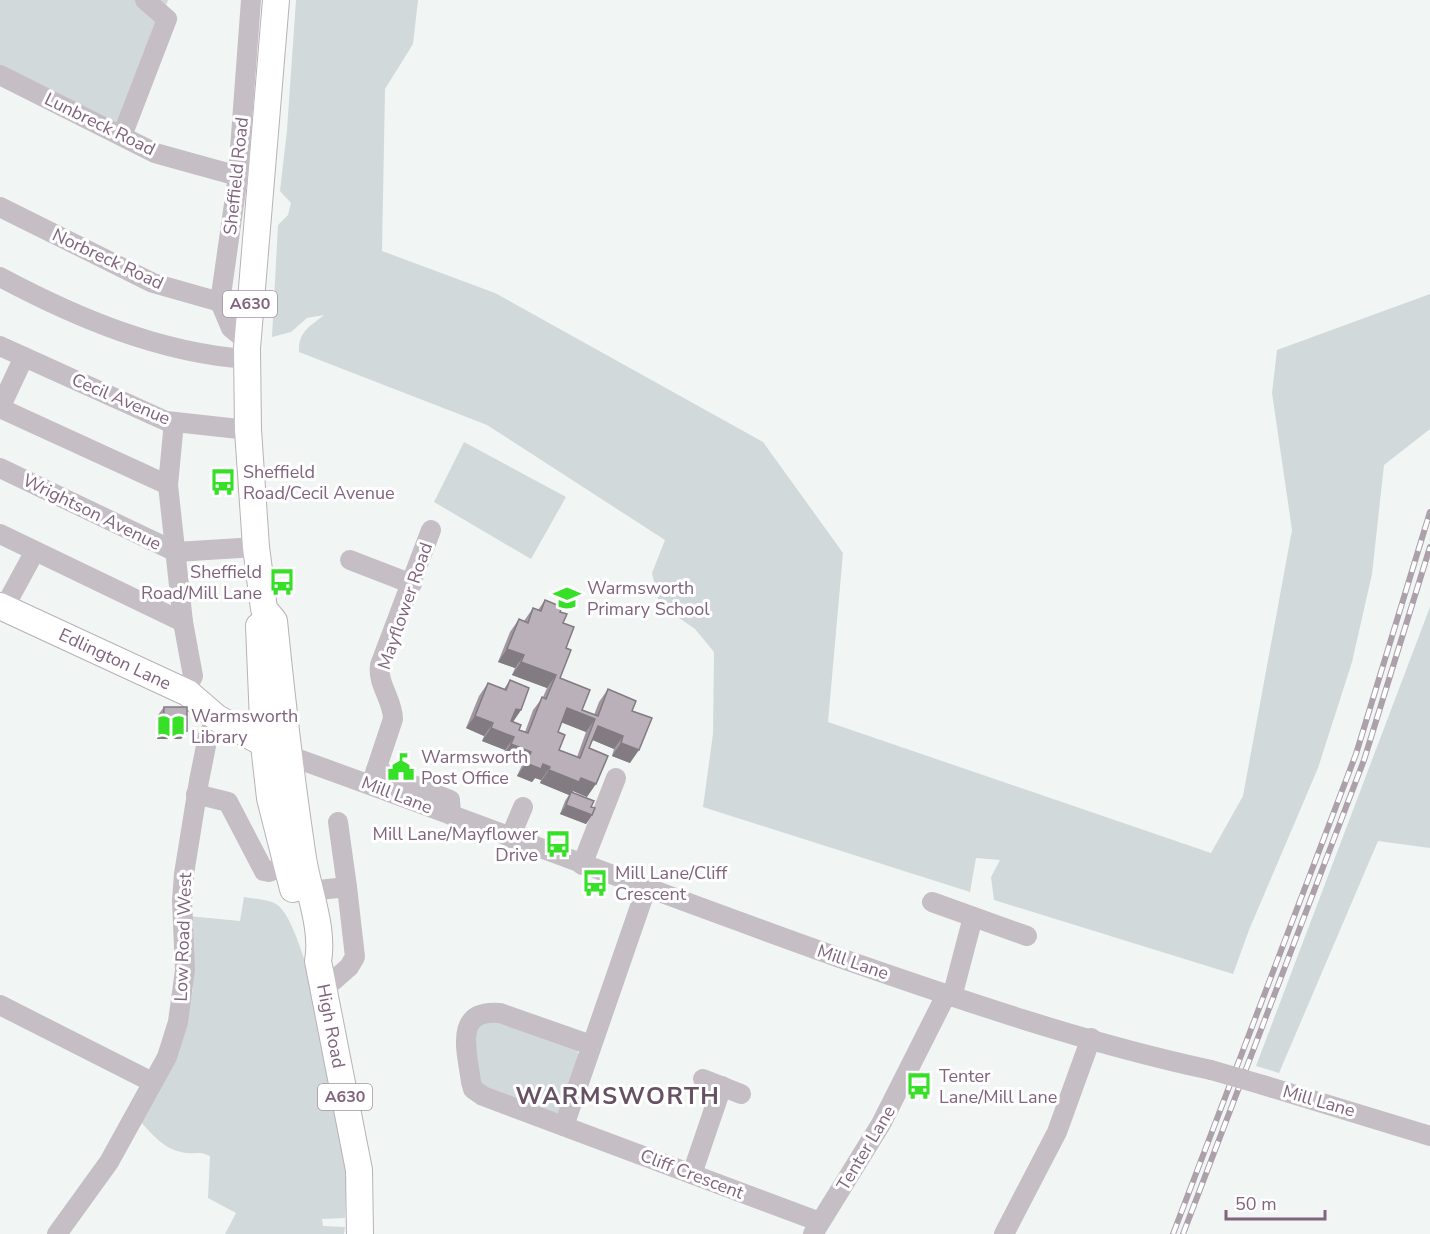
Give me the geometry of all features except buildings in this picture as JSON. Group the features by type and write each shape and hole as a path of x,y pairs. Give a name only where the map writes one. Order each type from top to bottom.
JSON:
{"main road":[{"name":"Sheffield Road","path":"276,0 247,350 248,430 256,547 264,609 274,621 276,750"},
{"name":"Edlington Lane","path":"2,607 185,692 217,718 276,750"},
{"name":"High Road","path":"276,750 270,798 306,946 318,961"},
{"name":"High Road","path":"276,750 321,945 318,961 359,1170 360,1234"}],"street":[{"path":"122,136 167,18 145,0"},
{"name":"Sheffield Road","path":"220,302 238,176 251,0"},
{"name":"Lunbreck Road","path":"0,75 155,153 238,176"},
{"name":"Norbreck Road","path":"0,207 153,283 220,302"},
{"path":"0,277 132,338 220,357 247,350 231,328 220,302"},
{"name":"Cecil Avenue","path":"0,346 144,412 174,422 248,430"},
{"path":"24,357 0,408 168,485"},
{"path":"174,422 168,485 183,622 192,676 185,692"},
{"name":"Wrightson Avenue","path":"0,468 176,552 256,547"},
{"name":"Mayflower Road","path":"374,778 393,719 393,711 379,673 380,665 431,530"},
{"path":"0,534 183,622"},
{"path":"2,607 35,551"},
{"path":"350,560 412,584"},
{"name":"Low Road West","path":"57,1234 109,1162 167,1057 182,1007 185,970 182,900 196,794 208,736 217,718"},
{"name":"Mill Lane","path":"276,750 374,778 451,815 510,838 646,889 949,996 1263,1085 1430,1136"},
{"path":"582,865 616,778"},
{"path":"196,794 228,801 264,871 269,872 287,865"},
{"path":"510,838 523,807"},
{"path":"324,989 349,967 355,957 338,822"},
{"path":"309,891 347,887"},
{"path":"564,1126 646,889"},
{"path":"932,902 1027,936"},
{"name":"Tenter Lane","path":"816,1228 881,1124 949,996 973,917"},
{"path":"0,1005 152,1082"},
{"name":"Cliff Crescent","path":"591,1045 500,1013 485,1012 474,1018 467,1026 465,1036 471,1082 478,1094 692,1174 816,1228"},
{"path":"1004,1234 1057,1132 1091,1038"},
{"path":"703,1080 741,1094"},
{"path":"692,1174 722,1086"}],"shaded area":[{"path":"0,0 168,0 120,125 0,67"},
{"path":"296,0 418,0 413,44 385,89 382,251 495,293 763,442 843,553 828,722 1211,853 1243,796 1292,530 1272,393 1277,350 1430,294 1430,429 1384,465 1372,574 1352,662 1318,768 1249,930 1233,974 994,900 991,877 1000,860 976,858 970,892 703,807 713,734 714,652 695,629 659,604 652,573 665,540 487,425 299,352 303,334 324,315 307,318 291,332 272,337 278,225 288,215 291,203 280,191 287,130"},
{"path":"464,442 566,497 531,559 434,502"},
{"path":"1430,607 1430,848 1378,841 1279,1073 1256,1066"},
{"path":"244,897 276,904 287,917 299,943 328,1055 346,1162 345,1218 322,1219 323,1226 345,1227 344,1234 225,1234 236,1213 208,1198 210,1156 201,1153 179,1152 166,1146 139,1120 187,1018 193,989 188,916 240,921"},
{"path":"491,1017 577,1050 580,1058 560,1117 480,1087 473,1028"}],"railway":[{"path":"1173,1234 1356,754 1430,512"},
{"path":"1183,1234 1364,760 1430,547"}],"place":[{"name":"Sheffield Road/Cecil Avenue","path":"223,482"},
{"name":"Sheffield Road/Mill Lane","path":"282,582"},
{"name":"Warmsworth Primary School","path":"567,598"},
{"name":"Warmsworth Library","path":"171,726"},
{"name":"Warmsworth Post Office","path":"401,767"},
{"name":"Mill Lane/Mayflower Drive","path":"558,844"},
{"name":"Mill Lane/Cliff Crescent","path":"595,883"},
{"name":"Tenter Lane/Mill Lane","path":"919,1086"}],"district":[{"name":"WARMSWORTH","path":"618,1096"}]}
